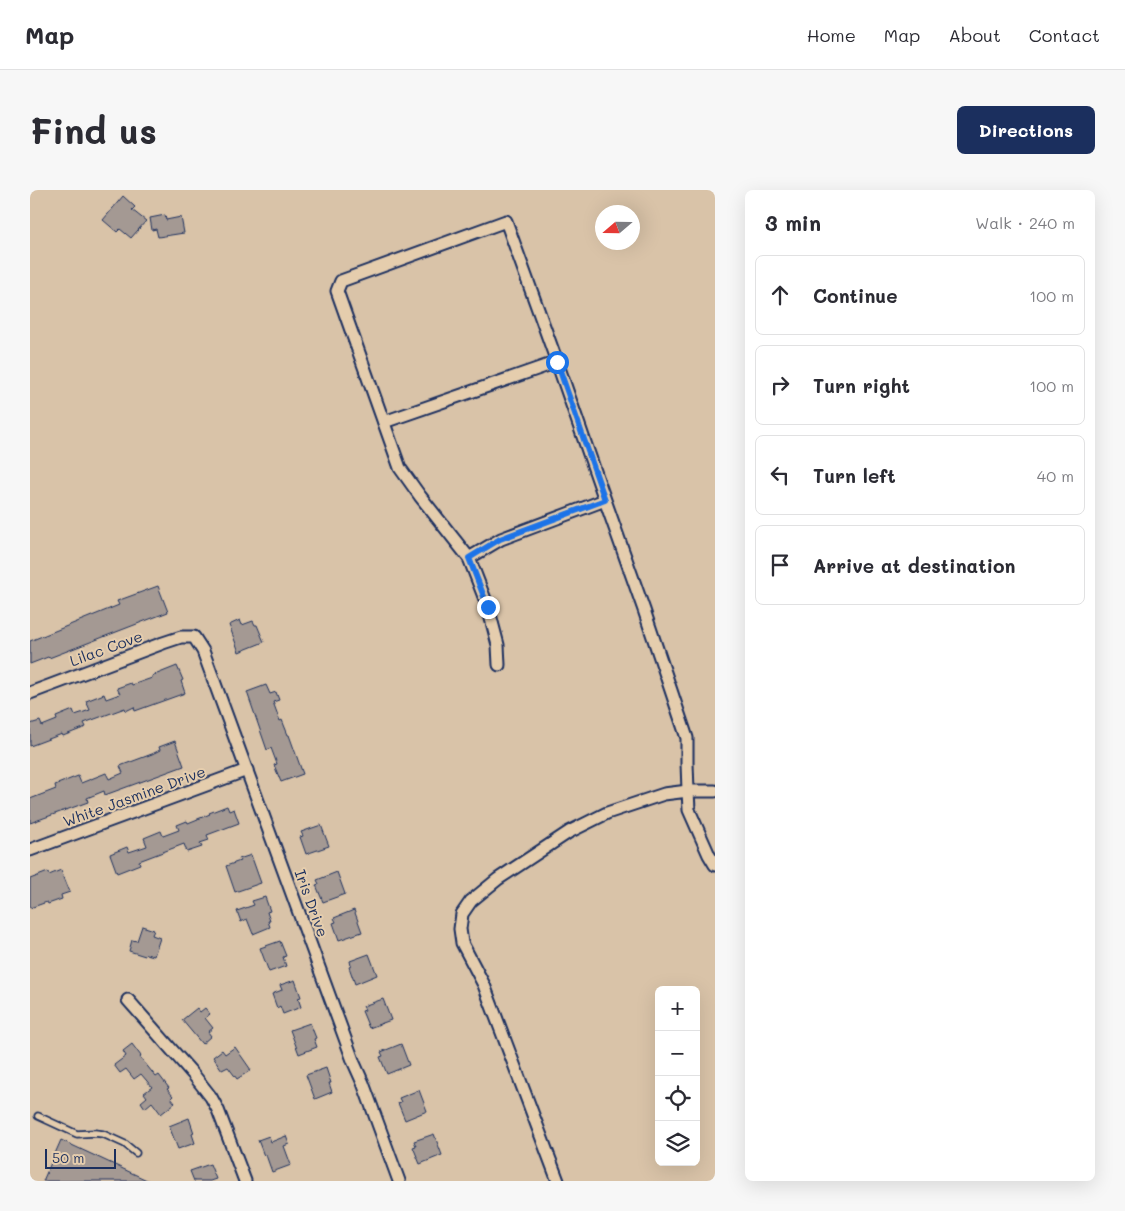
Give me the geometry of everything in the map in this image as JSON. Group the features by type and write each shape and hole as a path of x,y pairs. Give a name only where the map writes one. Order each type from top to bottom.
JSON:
{"street":[{"path":"499,665 498,645 488,607 469,558 400,468 337,291 341,281 506,221 644,610 687,738 689,810 715,865"},
{"path":"384,422 557,362"},
{"path":"469,558 500,539 605,500"},
{"name":"Lilac Cove","path":"30,693 163,643 181,637 194,637"},
{"name":"Iris Drive","path":"194,637 203,651 248,770 399,1181"},
{"name":"White Jasmine Drive","path":"30,850 248,770"},
{"path":"558,1181 484,985 462,944 460,929 462,914 470,901 498,880 569,832 607,813 664,794 688,791 715,791"},
{"path":"128,1000 211,1097 218,1110 245,1181"}],"lane":[{"path":"38,1116 78,1134 95,1132 103,1134 125,1144 136,1154"}],"building":[{"path":"123,196 135,207 132,210 146,221 131,238 120,229 117,232 103,220"},
{"path":"165,215 166,220 181,217 184,233 158,237 156,229 152,230 150,218"},
{"path":"158,586 168,612 30,664 30,641 119,605 117,601"},
{"path":"240,620 242,625 253,621 257,625 264,642 239,652 229,625"},
{"path":"177,666 183,680 181,681 185,693 135,711 134,707 126,711 125,708 84,723 86,727 30,746 30,724 40,721 42,726 57,720 56,717 73,710 75,715 90,710 86,701 104,694 106,699 120,694 117,688 152,678 152,676"},
{"path":"266,685 270,694 276,692 279,700 273,702 280,721 282,720 289,735 303,774 281,782 274,765 277,764 271,748 267,750 247,692"},
{"path":"175,741 184,766 105,795 104,791 87,798 88,802 30,823 30,799 56,789 55,785 78,776 81,783 106,773 109,779 123,773 120,766 152,754 160,750 159,747"},
{"path":"227,806 229,811 234,809 239,823 207,835 209,840 200,843 202,847 187,852 184,844 139,861 140,864 117,873 110,854 127,847 129,852 147,846 144,838 161,831 163,836 179,830 177,825 187,821 188,823"},
{"path":"321,825 329,846 306,854 300,837 303,836 301,832"},
{"path":"251,855 261,883 235,892 226,866"},
{"path":"61,870 70,892 61,895 62,899 30,908 30,879 48,872 49,875"},
{"path":"337,872 345,894 323,902 316,885 319,884 317,880"},
{"path":"265,897 270,911 267,912 270,927 253,934 247,919 241,922 237,911 254,905 252,901"},
{"path":"354,910 362,932 339,940 333,923 336,922 334,918"},
{"path":"142,926 154,930 152,935 160,938 154,956 146,954 145,956 129,951 132,940 137,941"},
{"path":"280,941 286,956 283,957 286,966 269,972 260,948"},
{"path":"369,954 377,975 355,984 349,967 351,966 350,961"},
{"path":"295,980 301,997 298,998 301,1007 283,1014 280,1006 277,1008 272,994 282,990 280,985"},
{"path":"383,999 391,1020 369,1028 362,1011 365,1010 363,1006"},
{"path":"197,1008 200,1012 205,1008 210,1014 205,1018 213,1028 208,1032 211,1036 202,1044 182,1020"},
{"path":"310,1023 316,1038 314,1039 317,1047 299,1054 290,1030"},
{"path":"132,1044 156,1077 159,1075 173,1096 171,1098 175,1103 161,1114 152,1102 145,1108 141,1102 147,1097 144,1093 152,1087 141,1074 134,1079 126,1069 120,1073 114,1065 126,1056 123,1051"},
{"path":"401,1044 409,1065 387,1074 380,1057 383,1056 381,1052"},
{"path":"235,1047 251,1070 237,1079 228,1067 222,1070 213,1057 222,1050 225,1054"},
{"path":"326,1068 332,1092 315,1099 306,1075"},
{"path":"419,1090 427,1111 405,1120 398,1103 401,1102 399,1098"},
{"path":"189,1118 195,1143 178,1149 169,1126"},
{"path":"434,1134 442,1155 420,1164 413,1147 416,1146 414,1141"},
{"path":"269,1136 271,1142 286,1136 289,1144 284,1146 291,1165 272,1172 258,1140"},
{"path":"61,1140 149,1181 43,1181"},
{"path":"210,1164 216,1179 194,1181 190,1171"}],"route":[{"path":"488,607 469,558 500,539 605,500 557,362"}]}
